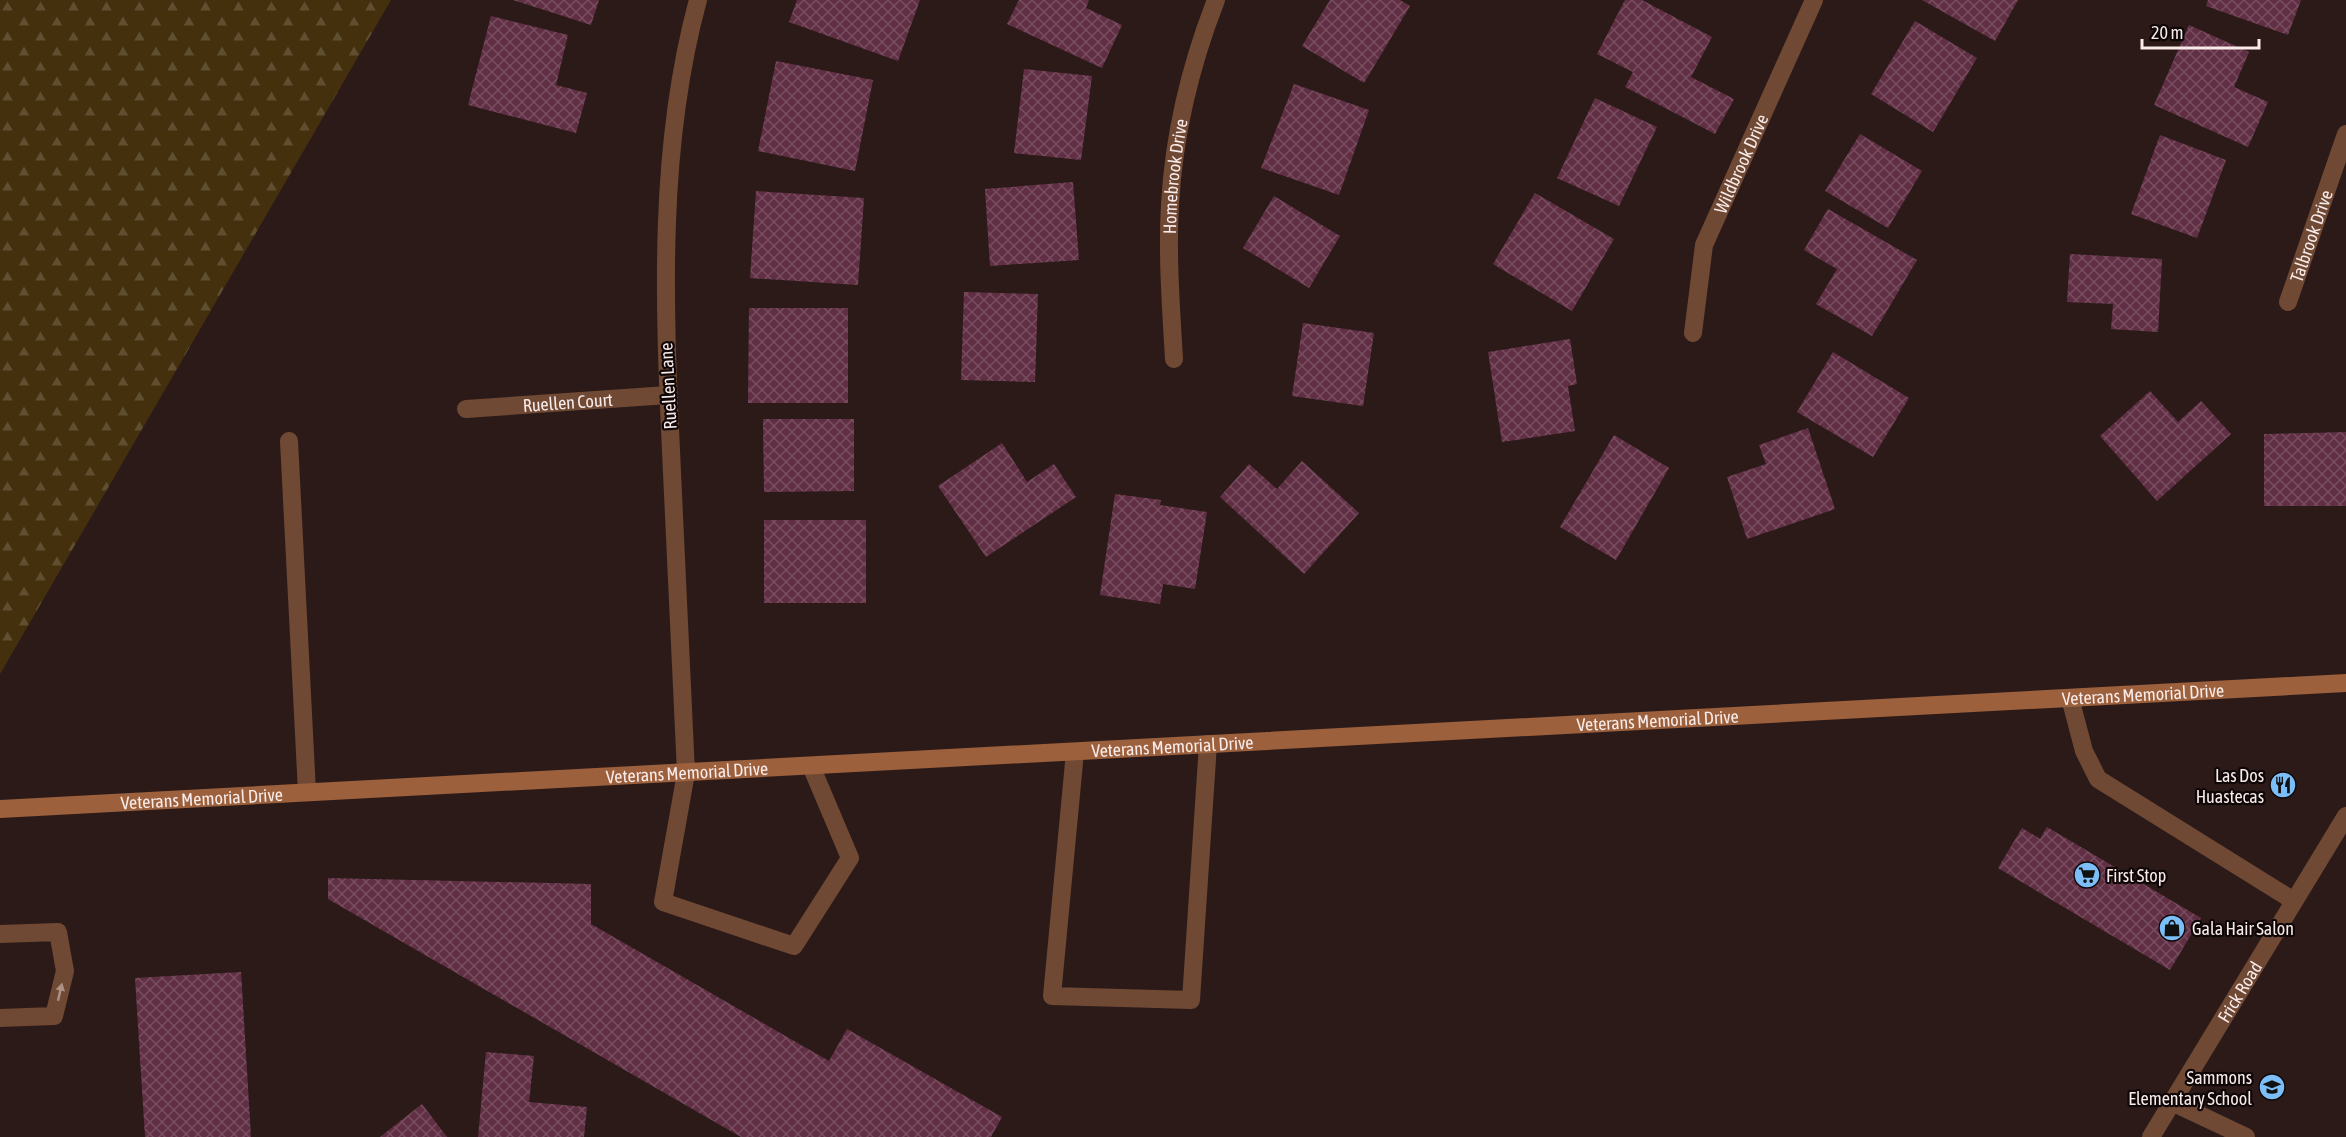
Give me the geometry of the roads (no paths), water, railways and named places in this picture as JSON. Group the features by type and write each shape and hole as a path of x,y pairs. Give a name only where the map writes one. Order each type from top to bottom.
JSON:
{"main road":[{"name":"Veterans Memorial Drive","path":"0,809 2346,683"}],"street":[{"name":"Ruellen Lane","path":"698,0 674,122 666,224 665,322 686,773 663,902 794,946 850,858 811,766"},
{"name":"Homebrook Drive","path":"1174,358 1170,204 1180,117 1205,29 1216,0"},
{"name":"Wildbrook Drive","path":"1693,333 1704,245 1814,0"},
{"name":"Talbrook Drive","path":"2288,302 2346,134"},
{"name":"Ruellen Court","path":"466,408 668,395"},
{"path":"290,441 307,792"},
{"path":"2070,698 2084,751 2098,779 2294,901"},
{"path":"1075,752 1052,996 1191,1000 1208,744"},
{"name":"Frick Road","path":"2151,1137 2346,816"},
{"path":"0,934 58,932 65,971 54,1016 0,1018"},
{"path":"2172,1101 2246,1137"}],"place":[{"name":"Las Dos Huastecas","path":"2283,785"},
{"name":"First Stop","path":"2087,875"},
{"name":"Gala Hair Salon","path":"2172,928"},
{"name":"Sammons Elementary School","path":"2272,1087"}]}
